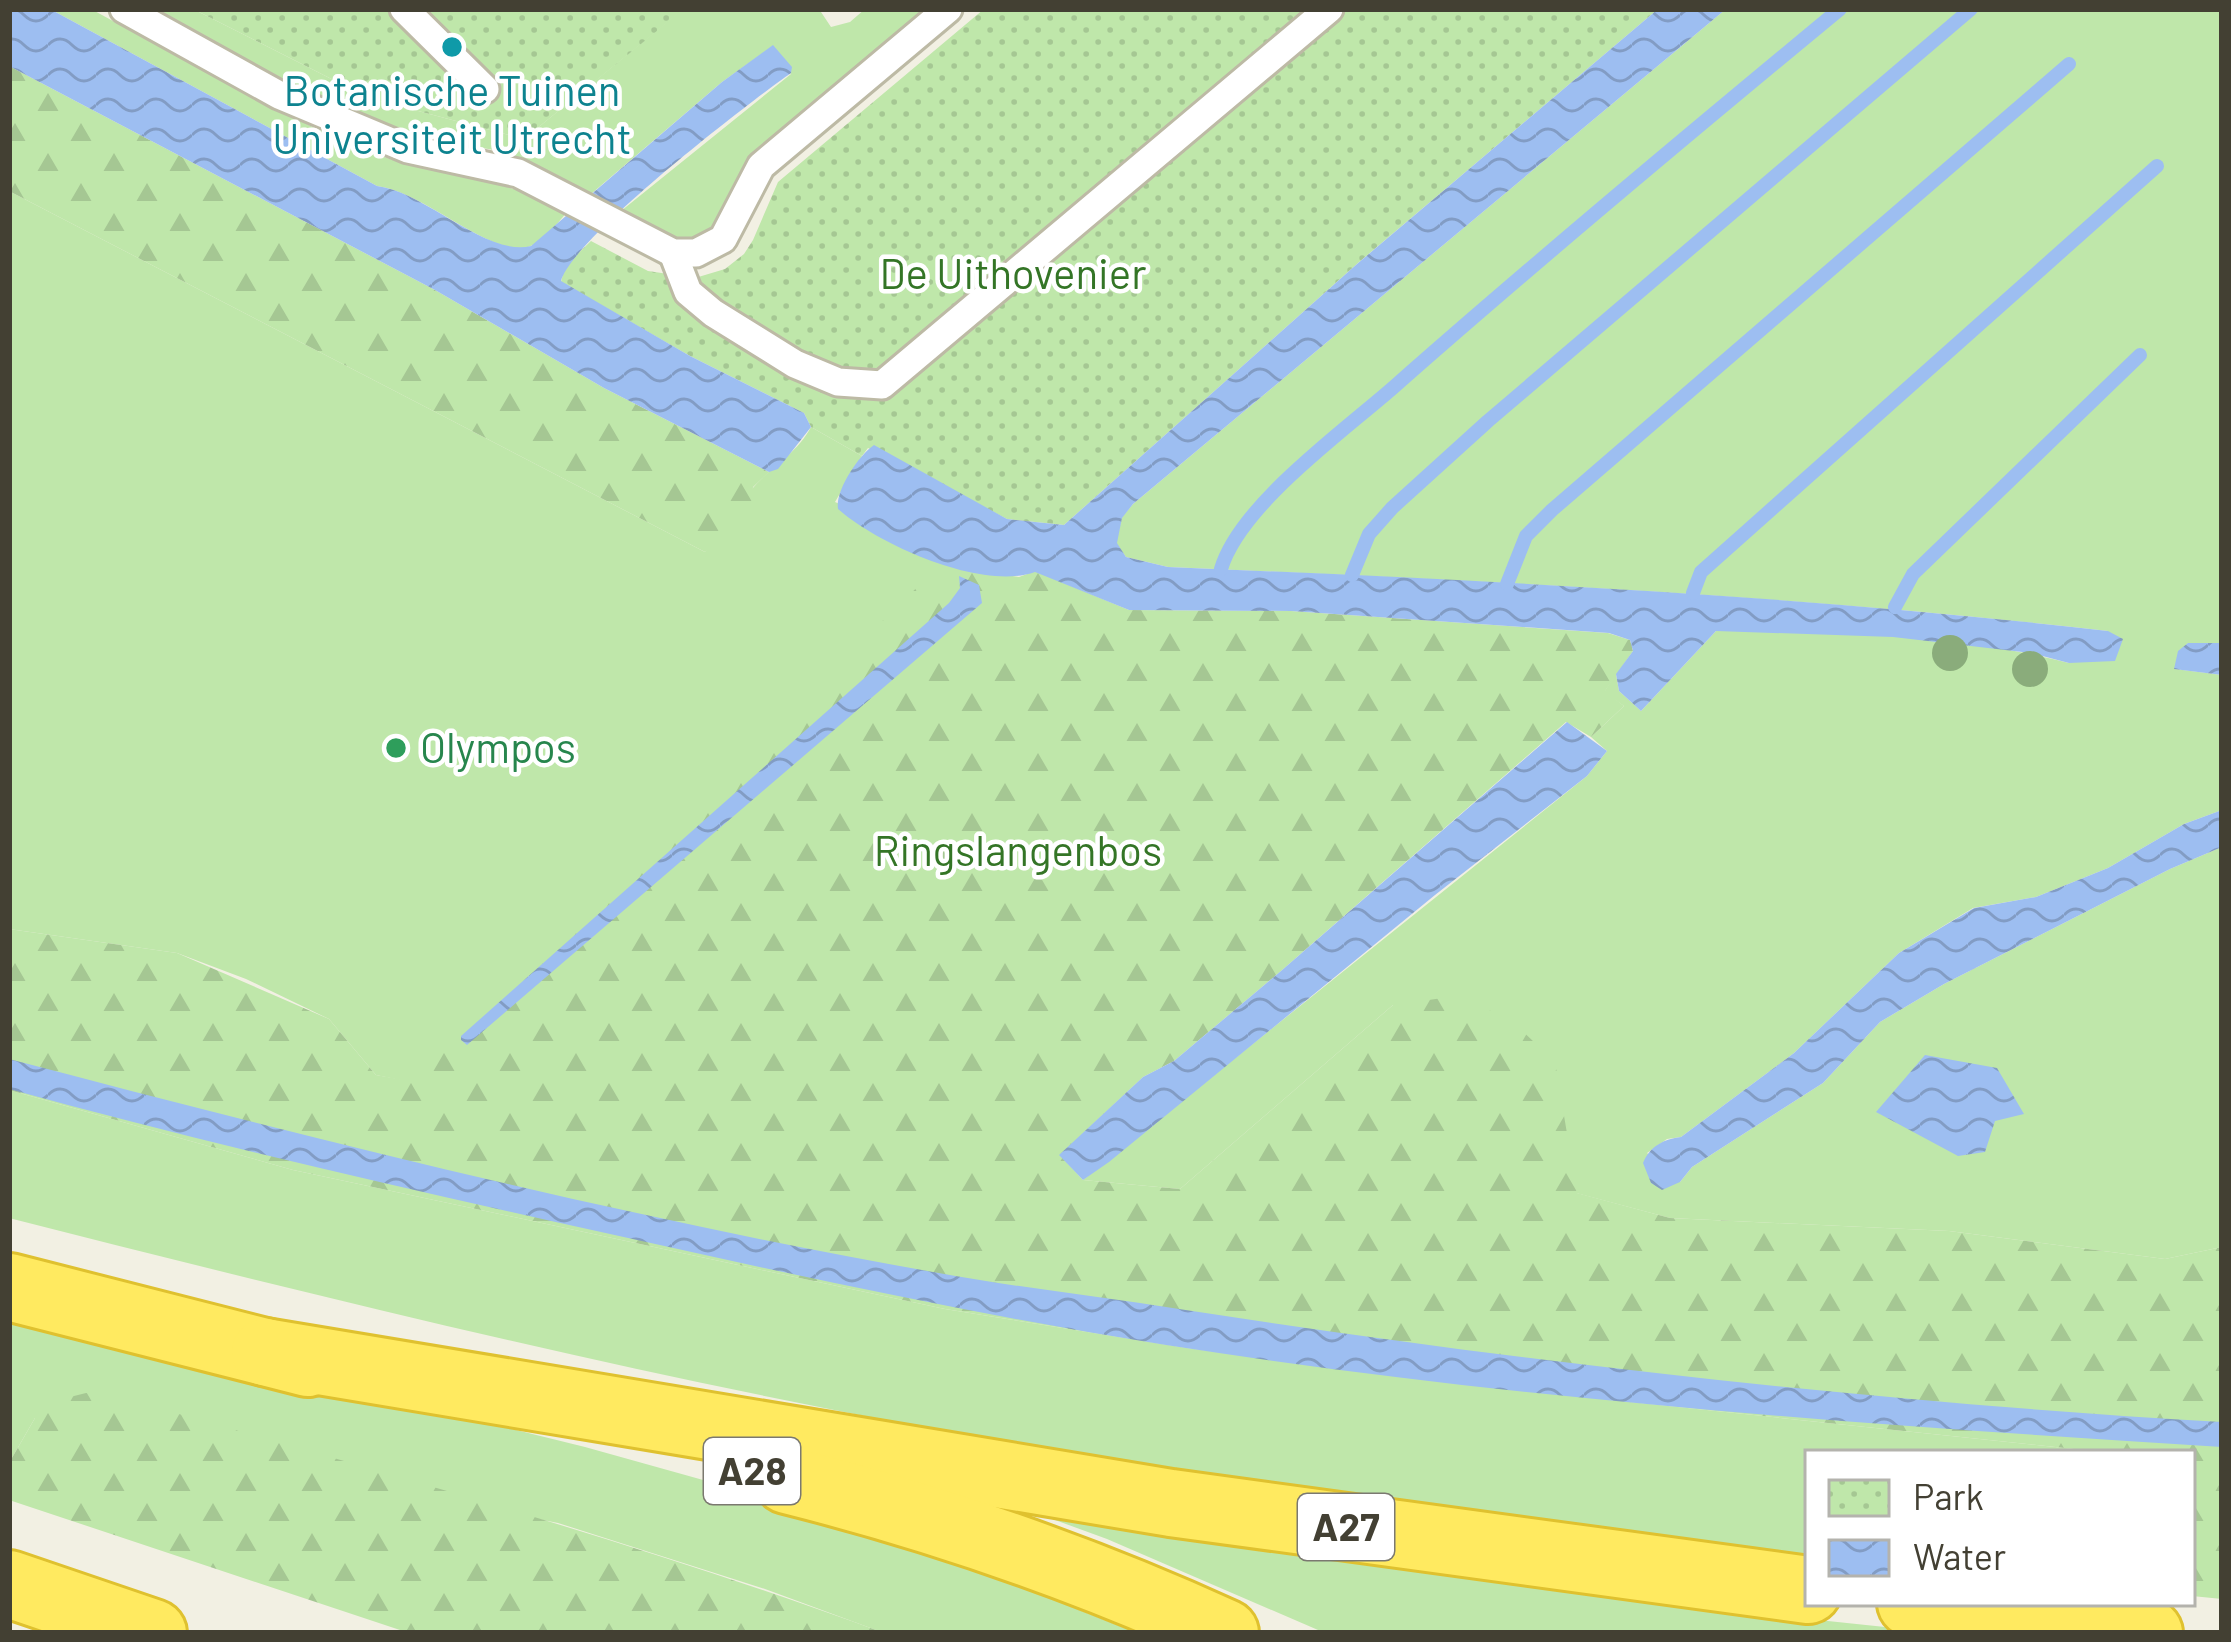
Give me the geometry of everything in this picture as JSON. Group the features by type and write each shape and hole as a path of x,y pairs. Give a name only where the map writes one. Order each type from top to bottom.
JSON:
{"highway":[{"name":"A28","path":"9,1287 870,1501 1061,1564 1225,1633"},
{"name":"A27","path":"265,1352 1172,1503 1805,1590"},
{"path":"9,1584 153,1633"},
{"path":"1935,1606 2149,1633"}],"lane":[{"path":"124,9 280,95 408,149 518,172 673,253 696,253 723,239 761,166 948,9"},
{"path":"404,9 485,89"},
{"path":"673,253 688,292 713,313 795,364 838,382 882,385 1329,9"}],"green space":[{"path":"50,9 91,9 265,103 373,153 521,191 567,212 530,246 509,247 492,241 414,199 377,186"},
{"path":"151,9 193,9 369,98 524,139 683,9 819,9 831,27 850,22 865,9 925,9 757,150 718,227 694,241 657,234 621,211 791,74 773,46 722,82 591,194 537,165 494,150 403,134 342,110"},
{"name":"Botanische Tuinen Universiteit Utrecht","path":"193,9 684,9 524,139 369,98"},
{"name":"De Uithovenier","path":"984,9 1658,9 1358,263 1064,525 1007,519 868,448 862,456 811,427 804,413 690,356 561,282 565,266 591,241 648,271 695,278 725,269 753,240 778,182"},
{"path":"1726,9 2222,9 2222,643 2188,643 2175,669 2222,675 2222,810 2184,824 2108,868 2036,897 1973,908 1899,953 1794,1053 1681,1137 1667,1139 1647,1153 1680,1182 1692,1167 1823,1083 1880,1022 1944,984 2222,847 2222,1247 2165,1259 1949,1231 1670,1218 1576,1193 1554,1062 1393,1005 1180,1189 1083,1180 1587,776 1607,751 1591,737 1624,706 1604,692 1616,674 1619,691 1641,711 1716,631 1894,635 1982,645 2069,663 2108,631 1756,599 1168,567 1126,557 1116,543 1122,517 1133,504"},
{"path":"9,66 435,290 604,388 769,472 753,487 751,510 705,552 9,191"},
{"name":"Olympos","path":"9,191 705,552 746,496 811,427 862,456 835,502 986,566 410,1082 376,1075 329,1019 246,979 177,953 9,929"},
{"name":"Ringslangenbos","path":"939,566 1019,577 1035,571 1129,610 1291,611 1608,633 1630,640 1633,651 1605,691 1624,706 1591,737 1566,722 1174,1061 1143,1077 1060,1155 1083,1180 1180,1189 1393,1005 1457,996 1511,1020 1555,1062 1577,1193 1670,1218 1949,1231 2165,1259 2222,1247 2222,1599 2195,1596 2195,1450 2083,1450 1452,1383 1187,1348 945,1309 293,1170 9,1090 9,929 177,953 329,1019 376,1075 410,1081"},
{"path":"9,1090 293,1170 945,1309 1187,1348 1452,1383 2083,1450 1805,1450 1805,1556 1406,1505 880,1419 505,1339 9,1218"},
{"path":"9,1304 585,1447 871,1527 1137,1633 884,1633 765,1589 558,1523 35,1418 9,1463"},
{"path":"86,1393 116,1396 502,1507 884,1633 409,1633 9,1500 9,1463 35,1418 50,1402"},
{"path":"1003,1501 1704,1608 1942,1633 1325,1633 1107,1539"}],"water":[{"path":"9,9 50,9 377,186 415,199 475,233 513,247 531,246 722,82 773,45 792,67 791,73 627,205 572,261 561,281 690,356 804,413 811,427 778,469 769,472 604,388 435,290 9,66"},
{"path":"1658,9 1726,9 1133,504 1122,518 1117,543 1126,557 1168,567 1639,590 1991,618 2108,631 2123,639 2115,661 2069,663 2031,653 1893,637 1716,631 1641,711 1619,691 1616,674 1633,651 1630,640 1609,633 1291,611 1129,610 1035,572 988,575 932,561 879,537 838,509 849,474 874,445 1007,519 1064,525 1357,264"},
{"path":"959,576 979,585 982,603 467,1045 461,1040 949,603 960,588"},
{"path":"2188,643 2222,643 2222,675 2174,669 2178,651"},
{"path":"1567,722 1607,751 1587,776 1109,1162 1083,1180 1059,1155 1143,1077 1174,1061"},
{"path":"2222,810 2222,847 1944,984 1880,1022 1823,1083 1692,1167 1680,1182 1662,1190 1651,1183 1643,1163 1654,1148 1681,1137 1794,1053 1899,953 1974,908 2036,897 2108,868 2184,824"},
{"path":"1925,1055 1997,1068 2024,1114 1995,1121 1985,1152 1958,1156 1876,1112"},
{"path":"9,1059 584,1202 963,1277 1438,1346 1699,1378 2222,1422 2222,1447 1560,1396 1095,1333 742,1263 156,1128 9,1089"}],"waterway":[{"path":"1221,569 1249,520 1296,470 1840,9"},
{"path":"1352,575 1369,534 1392,508 1971,9"},
{"path":"1507,584 1526,536 1552,510 2069,64"},
{"path":"1693,593 1701,572 2157,166"},
{"path":"1895,607 1913,574 2140,355"}],"place":[{"name":"Botanische Tuinen Universiteit Utrecht","path":"452,47"},
{"name":"Olympos","path":"396,748"}]}
